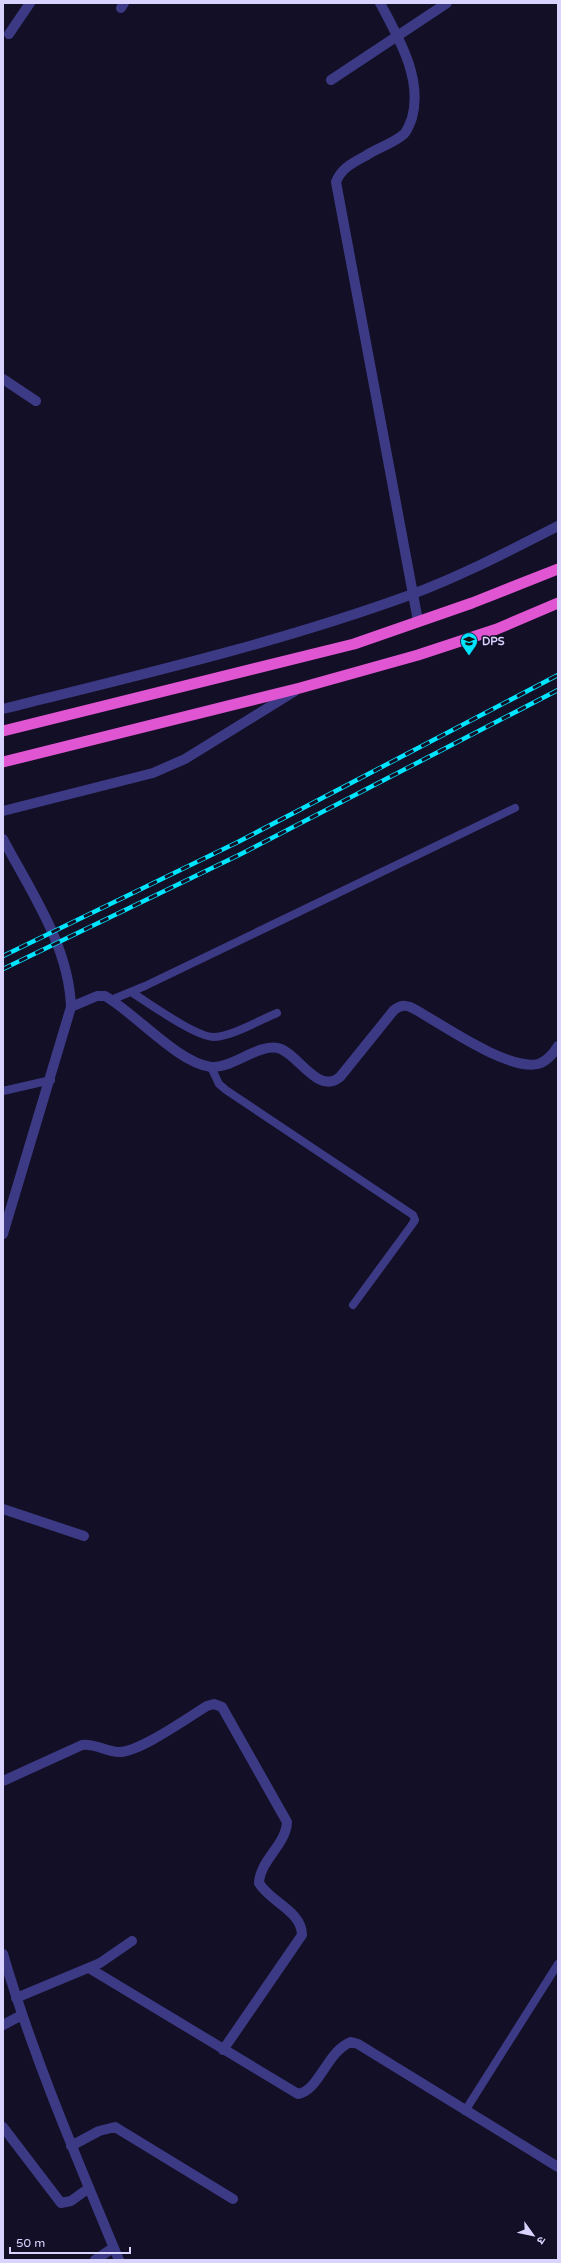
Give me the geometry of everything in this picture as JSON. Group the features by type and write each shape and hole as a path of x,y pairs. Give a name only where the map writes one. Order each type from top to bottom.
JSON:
{"highway":[{"path":"3,731 354,644 418,620 472,603 558,569"},
{"path":"3,762 300,688 418,655 497,629 558,603"}],"street":[{"path":"9,34 30,3"},
{"path":"380,3 397,36 414,82 414,105 409,126 397,139 351,163 338,175 336,182 411,594 418,620"},
{"path":"331,80 447,3"},
{"path":"3,379 36,401"},
{"path":"3,710 173,667 336,621 411,594 472,569 558,526"},
{"path":"3,811 153,773 185,759 300,688"},
{"path":"3,839 58,943 70,986 71,1007 51,1080 3,1234"},
{"path":"71,1007 97,996 105,996 185,1056 211,1067 222,1066 266,1049 279,1048 287,1052 320,1080 334,1083 394,1010 404,1006 416,1010 497,1056 515,1063 538,1064 546,1060 558,1046"},
{"path":"3,1509 84,1536"},
{"path":"3,1781 82,1745 89,1744 118,1752 131,1750 207,1706 214,1704 222,1707 286,1818 287,1831 263,1869 259,1883 264,1891 298,1919 302,1927 302,1935 223,2050"},
{"path":"16,1998 89,1968 110,1957 132,1941"},
{"path":"3,1954 22,2015 71,2146 119,2260"},
{"path":"89,1968 298,2094 309,2089 336,2051 351,2042 358,2044 558,2167"},
{"path":"3,2025 22,2015"},
{"path":"3,2127 61,2203 71,2201 89,2188"},
{"path":"71,2146 99,2131 115,2127 233,2199"},
{"path":"95,2260 113,2248"}],"lane":[{"path":"111,1000 131,992 515,808"},
{"path":"131,992 196,1031 212,1037 226,1034 277,1013"},
{"path":"211,1067 219,1084 226,1090 413,1215 415,1220 353,1305"},
{"path":"3,1092 51,1080"},
{"path":"465,2111 558,1964"}],"railway":[{"path":"3,956 238,842 558,675"},
{"path":"3,969 241,854 558,690"}],"place":[{"name":"DPS","path":"469,656"}]}
